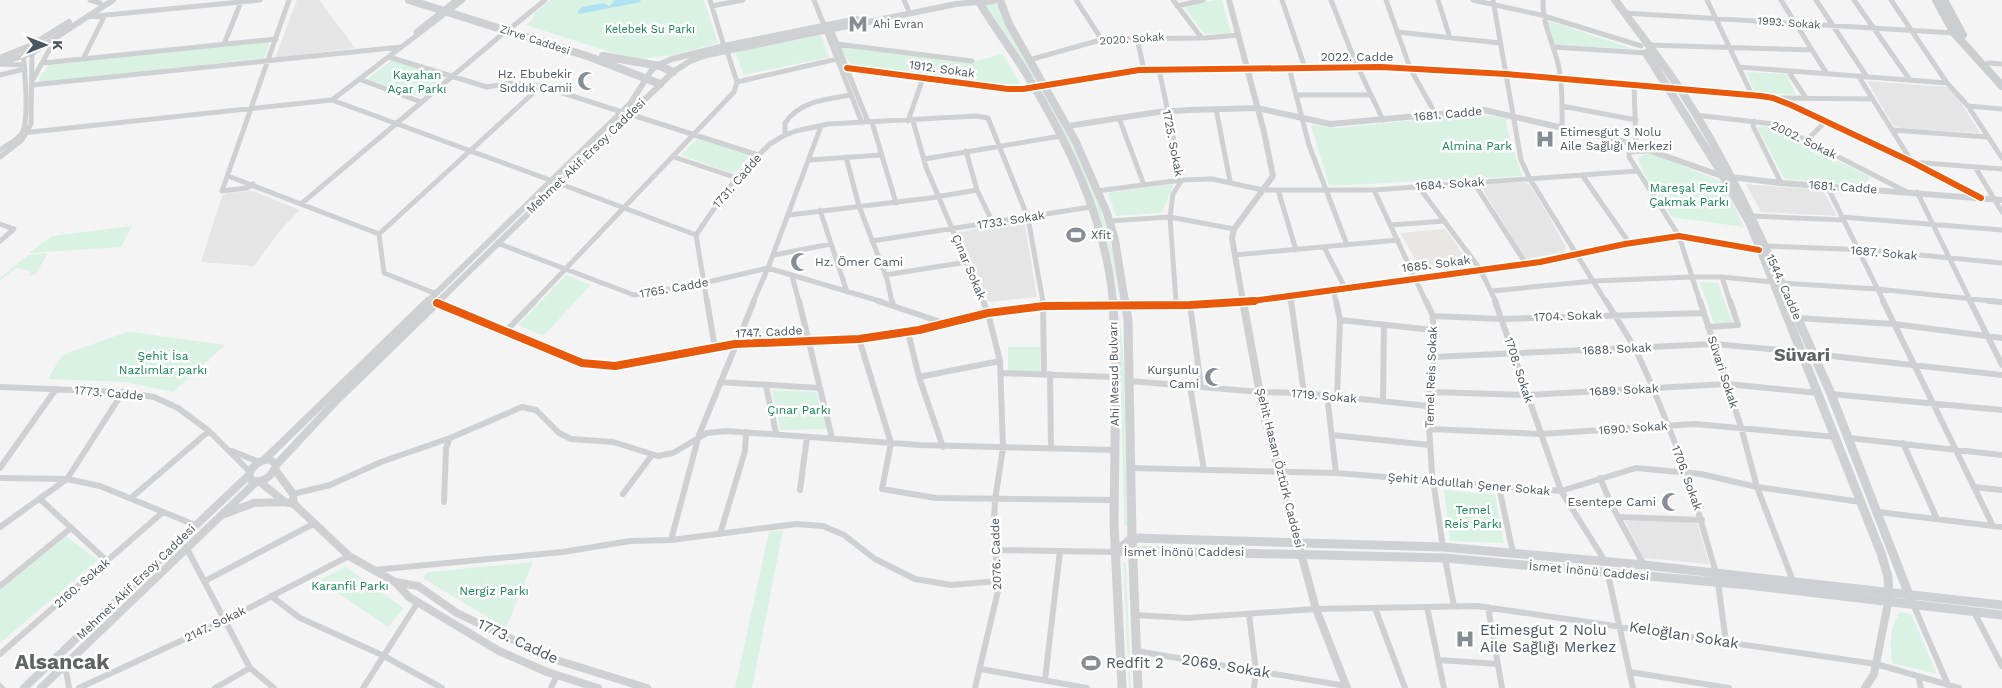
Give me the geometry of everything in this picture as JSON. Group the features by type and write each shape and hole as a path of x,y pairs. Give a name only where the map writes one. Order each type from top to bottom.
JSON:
{"main road":[{"name":"Zirve Caddesi","path":"409,0 448,9"},
{"name":"Zirve Caddesi","path":"427,0 448,9 598,60 660,84"},
{"path":"978,1 993,0"},
{"name":"Ahi Mesud Bulvarı","path":"1000,0 1009,24 1068,126 1086,162 1110,221 1115,240 1126,306 1130,381 1132,551 1138,688"},
{"name":"1544. Cadde","path":"1608,0 1680,89 1732,177 1752,216 1772,282 1882,552 1889,598"},
{"name":"1544. Cadde","path":"1615,0 1722,176 1782,283 1849,438 1912,601"},
{"path":"1927,0 1940,2 1958,28 2002,78"},
{"name":"Ahi Mesud Bulvarı","path":"978,1 1034,87 1061,136 1091,207 1102,239 1112,306 1115,377 1114,500 1122,688"},
{"path":"1940,2 1954,33 2002,86"},
{"name":"Zirve Caddesi","path":"509,29 612,59 656,66 673,72"},
{"name":"İsmet İnönü Caddesi","path":"1116,552 1132,538 1606,567 1889,598 2002,615"},
{"name":"İsmet İnönü Caddesi","path":"1116,552 1443,547 1513,553 1606,567 1644,565 1717,578 1793,581 1889,598"},
{"name":"İsmet İnönü Caddesi","path":"1912,601 2002,605"}],"street":[{"path":"90,0 102,2"},
{"path":"0,58 24,52 32,53 113,0"},
{"path":"85,17 260,0"},
{"path":"253,184 247,188 222,191 289,0"},
{"path":"448,9 456,0"},
{"path":"332,100 448,9 463,0"},
{"path":"301,204 545,0"},
{"path":"506,330 566,270 734,92 737,82 710,0"},
{"path":"712,6 743,0"},
{"path":"814,0 827,28 862,122"},
{"path":"904,0 908,9"},
{"name":"Mehmet Akif Ersoy Caddesi","path":"827,28 952,0"},
{"path":"1076,0 1102,40"},
{"path":"1173,0 1201,37"},
{"path":"1177,6 1203,0"},
{"path":"1110,221 1170,217 1234,229 1273,176 1229,0"},
{"path":"1282,0 1305,68"},
{"path":"1331,0 1369,95 1383,120"},
{"path":"1386,0 1410,68 1435,113"},
{"path":"1438,0 1450,38"},
{"path":"1473,0 1494,2 1541,15 1645,48"},
{"path":"1542,0 1541,15 1553,47 1561,79 1562,127"},
{"path":"1708,0 1752,95"},
{"path":"1781,0 1827,74"},
{"path":"1816,0 1867,77"},
{"path":"1854,0 1910,80"},
{"path":"1891,0 1948,83 1968,106 2002,158"},
{"name":"Mehmet Akif Ersoy Caddesi","path":"625,113 645,79 656,66 682,56 978,1"},
{"path":"0,64 24,52 32,45 102,2"},
{"path":"224,44 241,2"},
{"name":"1706. Sokak","path":"1494,2 1521,160 1530,179 1635,348 1654,388 1667,426 1687,473 1702,520 1717,578 1726,642"},
{"name":"1993. Sokak","path":"1624,13 1954,33"},
{"path":"83,59 104,16"},
{"path":"827,28 837,44 870,122 896,203"},
{"path":"1397,32 1500,43"},
{"name":"2020. Sokak","path":"1029,60 1102,40 1220,38 1238,35"},
{"path":"32,82 57,36"},
{"path":"1137,38 1144,70"},
{"path":"43,63 276,39"},
{"path":"837,44 972,61"},
{"path":"0,156 22,140 31,124 32,45"},
{"path":"32,82 401,47"},
{"path":"1553,47 1812,50"},
{"name":"Mehmet Akif Ersoy Caddesi","path":"41,688 215,520 254,478 262,461 434,293 554,182 625,113 673,72 696,59 726,48"},
{"path":"22,133 25,96 24,52"},
{"path":"389,57 487,86 512,83 541,86 758,155"},
{"path":"737,82 837,59"},
{"path":"1988,63 2002,64"},
{"path":"0,64 24,67"},
{"path":"0,75 24,67"},
{"path":"1738,67 1948,83"},
{"name":"1912. Sokak","path":"847,68 1008,90 1034,87"},
{"path":"1289,68 1310,145 1325,190 1347,245"},
{"name":"2022. Cadde","path":"1034,87 1159,69 1410,68 1680,89"},
{"name":"1725. Sokak","path":"1159,69 1182,180 1173,194 1170,217 1176,306"},
{"path":"1788,71 1806,98"},
{"path":"1858,77 1912,162"},
{"path":"910,121 923,78"},
{"path":"359,79 422,102"},
{"path":"1634,85 1636,146"},
{"path":"379,234 541,86"},
{"path":"1680,89 1773,98 1872,99"},
{"path":"786,134 783,128 785,123 801,107 851,95"},
{"path":"1297,95 1369,95"},
{"path":"1773,98 1912,162 1982,198"},
{"path":"0,150 22,133 28,132 332,100 626,207 696,235 715,348"},
{"path":"1562,106 1636,120"},
{"path":"1968,106 2002,109"},
{"name":"1681. Cadde","path":"1068,126 1167,112 1216,109 1257,108 1330,124 1484,110 1636,146 1722,176 1781,183 2002,200"},
{"path":"1216,109 1230,182"},
{"name":"2002. Sokak","path":"1695,115 1774,124 1905,192"},
{"name":"1731. Cadde","path":"696,235 711,211 758,155 786,134 821,126 862,122 910,121 976,116 988,118 1000,145"},
{"path":"1119,118 1144,185"},
{"name":"Çınar Sokak","path":"910,121 988,313 1000,361 1003,448"},
{"path":"1754,121 1753,126 1781,183"},
{"path":"1806,140 1826,121"},
{"path":"671,540 699,435 735,344 774,255 821,126"},
{"path":"1892,130 1988,137"},
{"path":"924,159 1061,136"},
{"path":"1000,145 1028,218 1044,306 1051,448"},
{"path":"966,151 977,190 992,223"},
{"path":"1637,171 1629,157 1629,152 1652,151"},
{"path":"809,160 882,155"},
{"path":"674,156 738,178"},
{"path":"846,157 858,206 885,275 893,305"},
{"path":"1912,162 2002,168"},
{"path":"1975,167 2002,212"},
{"name":"1684. Sokak","path":"1097,191 1182,180 1212,179 1263,190 1374,190 1637,171"},
{"name":"Süvari Sokak","path":"1637,171 1679,236 1741,427 1757,487 1793,581"},
{"path":"1582,175 1630,244"},
{"path":"228,176 379,234 384,273 434,293"},
{"name":"Mehmet Akif Ersoy Caddesi","path":"24,688 195,525 254,478 270,478 276,467 335,402 497,243 554,182"},
{"path":"1474,183 1526,264"},
{"name":"1708. Sokak","path":"1418,186 1480,269 1492,291 1561,492 1606,567 1633,688"},
{"path":"1827,186 1993,526"},
{"path":"789,215 820,210 940,198 977,190"},
{"path":"1278,190 1296,250"},
{"name":"Temel Reis Sokak","path":"1374,190 1433,316 1433,357 1428,406 1433,482 1443,547"},
{"path":"1917,192 2002,365"},
{"name":"1733. Sokak","path":"872,241 953,230 1091,207"},
{"path":"820,210 848,292"},
{"path":"1752,216 1843,218 1932,223 2002,230"},
{"path":"1391,226 1445,221"},
{"path":"0,224 14,229 0,241"},
{"name":"Şehit Hasan Öztürk Caddesi","path":"1234,229 1232,238 1235,255 1260,392 1278,472 1316,609 1347,687"},
{"name":"1685. Sokak","path":"1112,306 1176,306 1244,302 1526,264 1679,236 1762,248"},
{"path":"1235,255 1398,240"},
{"name":"1765. Cadde","path":"497,243 634,295 704,283 768,268"},
{"path":"774,255 831,244"},
{"path":"1324,247 1345,288"},
{"name":"1687. Sokak","path":"1762,248 1859,250 2002,263"},
{"path":"885,275 966,262"},
{"path":"768,268 893,305 945,323"},
{"path":"792,276 810,342 832,438"},
{"path":"1492,291 1594,281 1692,277 1722,277 1772,282"},
{"path":"1708,327 1738,325 1722,277"},
{"path":"1782,283 1876,289 2002,302"},
{"path":"1333,289 1340,320 1337,397"},
{"path":"1290,295 1304,393"},
{"name":"1747. Cadde","path":"437,303 582,363 615,366 735,344 859,339 908,332 988,313 1044,306 1112,306"},
{"path":"1190,305 1201,386"},
{"name":"1704. Sokak","path":"1433,316 1502,319 1704,313"},
{"path":"1797,318 1894,324 2002,338"},
{"path":"1340,320 1433,330"},
{"path":"1383,401 1384,325"},
{"path":"908,332 918,377 943,447"},
{"path":"859,339 891,443 882,488 936,498 1114,500"},
{"name":"1688. Sokak","path":"1433,357 1714,344 1801,352"},
{"path":"1814,354 2002,375"},
{"path":"918,377 1000,361"},
{"path":"1000,373 1115,377"},
{"name":"1719. Sokak","path":"1130,381 1260,392 1304,393 1428,406"},
{"path":"720,382 820,388"},
{"name":"1689. Sokak","path":"1430,392 1528,395 1727,384 1818,393"},
{"path":"766,386 776,434"},
{"path":"1190,386 1204,470"},
{"name":"1773. Cadde","path":"0,387 136,393 178,408 209,431 230,450"},
{"path":"0,468 56,389"},
{"path":"0,527 67,479 123,392"},
{"path":"1831,394 2002,410"},
{"path":"1327,395 1336,473"},
{"path":"293,494 330,485 381,462 450,438 505,412 522,407 532,407 539,411 548,423 566,437 580,441 607,441 625,445 652,455 669,456 699,435 714,432 746,432 943,447 1114,450"},
{"name":"1690. Sokak","path":"1429,429 1540,434 1695,424 1836,437"},
{"path":"131,498 209,431"},
{"path":"720,534 745,451 746,432"},
{"path":"1332,435 1430,445"},
{"path":"444,502 446,448 450,438"},
{"path":"800,490 807,438"},
{"path":"1849,438 2002,455"},
{"path":"1903,443 1937,519"},
{"name":"2076. Cadde","path":"976,688 998,591 994,522 995,500 1003,448"},
{"path":"230,450 262,461 272,460 293,494"},
{"path":"230,450 254,478"},
{"path":"622,494 652,455"},
{"name":"Şehit Abdullah Şener Sokak","path":"1132,468 1336,473 1561,492 1636,468 1687,473 1757,487 1861,502"},
{"path":"0,478 67,479 100,486 195,525"},
{"name":"1773. Cadde","path":"254,478 315,523 349,556 395,582 409,597 499,651 557,675 598,688"},
{"path":"1600,478 1618,517 1644,565"},
{"path":"1499,487 1513,553"},
{"path":"1974,487 2002,490"},
{"path":"215,520 246,504 261,501 290,503 293,494"},
{"path":"40,499 107,560"},
{"name":"2160. Sokak","path":"0,654 163,512"},
{"path":"1878,512 2002,527"},
{"path":"1618,517 1702,520"},
{"path":"205,581 315,523"},
{"path":"374,570 563,552 630,541 671,540 796,524 822,526 844,534 875,559 915,579 951,585 998,581"},
{"path":"0,586 71,528"},
{"path":"186,547 250,668 274,688"},
{"path":"996,550 1116,552"},
{"path":"1045,680 1060,551"},
{"name":"2147. Sokak","path":"79,688 226,620 349,556"},
{"path":"1445,558 1454,606"},
{"name":"1773. Cadde","path":"395,582 418,586 457,613 553,659 647,688"},
{"path":"271,596 300,618 382,655 442,688"},
{"path":"1865,688 1874,674 1889,598"},
{"path":"1912,601 1948,685"},
{"path":"363,688 382,655 418,602"},
{"path":"1427,607 1444,688"},
{"path":"1488,607 1502,688"},
{"name":"Keloğlan Sokak","path":"1135,615 1187,618 1316,609 1488,607 1876,664 1959,688"},
{"path":"1375,608 1405,688"},
{"path":"1974,612 2002,666"},
{"path":"1250,614 1256,671 1254,688"},
{"name":"2069. Sokak","path":"1136,651 1347,687"},
{"path":"1439,660 1498,664"},
{"path":"65,666 69,688"},
{"path":"215,688 250,668"},
{"path":"981,669 1087,688"},
{"path":"1630,672 1729,688"},
{"path":"551,688 557,675"},
{"path":"1918,676 1921,688"}],"shaded area":[{"path":"297,0 319,0 355,48 275,58"},
{"path":"1867,81 1947,87 1960,101 1980,133 1900,128 1893,125"},
{"path":"1522,182 1529,184 1549,216 1566,248 1564,252 1525,259 1480,185"},
{"path":"1746,184 1823,190 1837,216 1761,212"},
{"path":"253,191 300,210 282,228 254,266 201,262 222,196 228,193"},
{"path":"1024,220 1037,297 988,302 959,232"},
{"path":"1445,229 1471,265 1422,270 1400,233"},
{"path":"1653,520 1697,523 1709,564 1644,558 1625,521"}],"green space":[{"name":"Kelebek Su Parkı","path":"550,0 704,0 718,43 673,55 642,59 623,56 526,25 533,18 534,14"},
{"path":"1222,0 1231,33 1204,34 1184,6"},
{"path":"996,3 1008,31 1035,78 1033,79 986,4"},
{"path":"1546,20 1634,49 1555,45"},
{"path":"821,35 829,57 744,75 735,52"},
{"path":"270,41 264,58 41,82 38,80 49,65"},
{"path":"846,47 972,62 1003,54 1022,87 1013,88 852,66 841,49"},
{"name":"Kayahan Açar Parkı","path":"392,60 446,77 421,97 366,80"},
{"path":"1746,72 1786,74 1796,95 1755,92"},
{"path":"1040,90 1042,90 1070,140 1095,193 1109,237 1120,297 1107,242 1090,190 1067,139"},
{"name":"Almina Park","path":"1477,114 1506,118 1507,129 1522,176 1329,186 1311,125 1338,128"},
{"path":"1759,126 1769,127 1868,176 1869,179 1863,186 1785,179 1758,129"},
{"path":"698,138 751,155 734,174 681,155"},
{"name":"Mareşal Fevzi Çakmak Parkı","path":"1648,154 1723,182 1744,227 1672,217 1644,174 1638,159"},
{"path":"1174,184 1160,213 1116,216 1108,193"},
{"path":"132,226 121,247 29,253 52,236"},
{"path":"48,253 35,275 28,276 30,271 16,268 0,280 28,255"},
{"path":"566,275 591,285 543,336 518,325"},
{"path":"1700,282 1718,283 1732,323 1714,323"},
{"path":"1119,313 1124,364 1127,526 1124,526"},
{"name":"Şehit İsa Nazlımlar parkı","path":"127,332 225,345 173,392 126,382 48,379 61,357"},
{"path":"1008,347 1040,347 1040,371 1008,371"},
{"name":"Çınar Parkı","path":"772,390 816,392 827,429 780,430"},
{"name":"Temel Reis Parkı","path":"1444,490 1495,495 1504,543 1450,541"},
{"path":"783,530 752,688 735,688 769,532"},
{"path":"66,536 98,560 0,643 0,590"},
{"name":"Nergiz Parkı","path":"533,562 506,628 424,579 425,575 429,572"},
{"path":"1123,562 1126,563 1131,688 1129,688"},
{"name":"Karanfil Parkı","path":"346,567 404,608 388,627 319,580"},
{"path":"1901,612 1911,614 1937,674 1892,663 1892,630"}],"water":[{"path":"640,0 641,2 579,14 578,11 582,7 603,3 609,6 614,2 612,1"}],"cycle path":[{"path":"847,68 1008,89 1023,89 1139,70 1381,67 1506,74 1761,96 1773,98 1791,105 1912,162 1981,198"},
{"path":"437,303 582,363 615,366 735,344 859,339 919,330 988,313 1044,306 1190,305 1244,302 1540,262 1625,244 1679,236 1759,250"}],"place":[{"name":"Ahi Evran","path":"858,24"},
{"name":"Hz. Ebubekir Sıddık Camii","path":"587,81"},
{"name":"Etimesgut 3 Nolu Aile Sağlığı Merkezi","path":"1545,139"},
{"name":"Xfit","path":"1076,235"},
{"name":"Hz. Ömer Cami","path":"800,262"},
{"name":"Kurşunlu Cami","path":"1214,377"},
{"name":"Esentepe Cami","path":"1671,502"},
{"name":"Etimesgut 2 Nolu Aile Sağlığı Merkez","path":"1465,639"},
{"name":"Redfit 2","path":"1091,663"}],"district":[{"name":"Süvari","path":"1802,354"},
{"name":"Alsancak","path":"62,661"}]}
